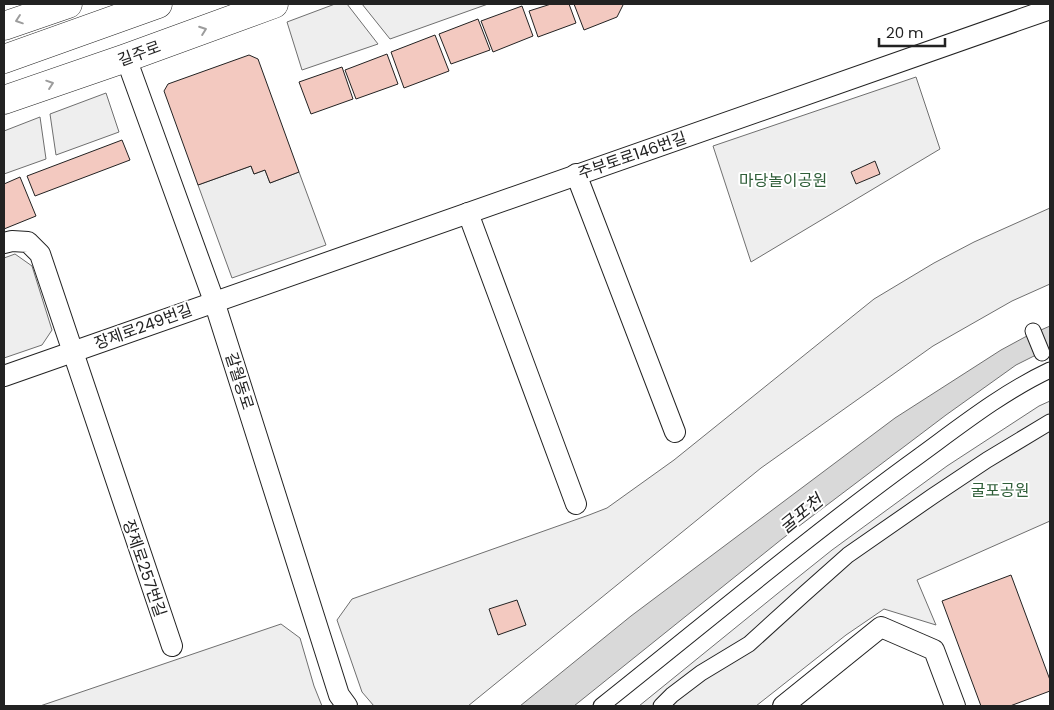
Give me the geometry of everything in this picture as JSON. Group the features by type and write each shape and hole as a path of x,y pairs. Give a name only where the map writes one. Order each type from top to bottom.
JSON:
{"main road":[{"path":"4,26 68,4"},
{"path":"4,59 158,4"},
{"name":"길주로","path":"4,100 274,4"}],"street":[{"name":"주부토로146번길","path":"214,301 1050,9"},
{"name":"갈월동로","path":"126,58 214,301 339,695 347,706"},
{"path":"576,174 675,432"},
{"path":"468,212 576,504"},
{"name":"장제로249번길","path":"4,243 12,241 28,242 40,254 119,490"},
{"name":"장제로249번길","path":"4,376 214,301"},
{"path":"1033,331 1042,353"},
{"path":"601,706 868,494 1024,382 1050,370"},
{"path":"661,706 701,673 749,644 848,556 895,532 933,496 987,460 1050,422"},
{"name":"장제로257번길","path":"119,490 172,646"},
{"path":"783,706 881,627 934,650 955,706"}],"green space":[{"path":"335,4 347,4 378,44 302,70 287,22"},
{"path":"362,4 488,4 390,39"},
{"name":"마당놀이공원","path":"916,77 940,149 751,262 713,146"},
{"path":"106,93 119,132 56,155 50,114"},
{"path":"40,117 46,159 4,174 4,131"},
{"path":"1050,208 1050,284 1012,301 933,346 761,468 468,706 374,706 362,692 337,620 352,599 607,508 674,460 874,299 934,263 974,242"},
{"path":"15,254 32,266 52,330 42,345 4,358 4,258"},
{"name":"굴포공원","path":"1050,401 1050,521 917,580 936,625 884,609 846,635 756,706 639,706 832,550 947,466 1039,406"},
{"path":"281,624 300,638 322,706 40,706"}],"shaded area":[{"path":"251,166 254,174 265,170 270,183 299,172 326,245 232,278 198,185"}],"water":[{"name":"굴포천","path":"1050,326 1050,348 1016,365 946,415 782,539 574,706 520,706 631,616 895,418 1001,350"}],"building":[{"path":"551,4 569,4 576,23 538,37 529,11"},
{"path":"574,4 623,5 617,17 584,30"},
{"path":"522,6 533,36 493,52 481,21"},
{"path":"478,19 490,50 451,64 439,34"},
{"path":"435,35 449,71 404,88 391,52"},
{"path":"387,54 398,84 356,99 345,70"},
{"path":"249,55 258,59 299,172 270,183 265,170 254,174 251,166 198,185 164,91 168,84"},
{"path":"342,67 353,99 311,114 299,82"},
{"path":"122,140 130,160 35,196 27,176"},
{"path":"875,161 880,174 856,184 851,172"},
{"path":"20,177 36,216 4,229 4,184"},
{"path":"1011,575 1050,680 1050,691 1010,706 981,706 942,601"},
{"path":"517,600 526,625 498,635 489,609"}]}
